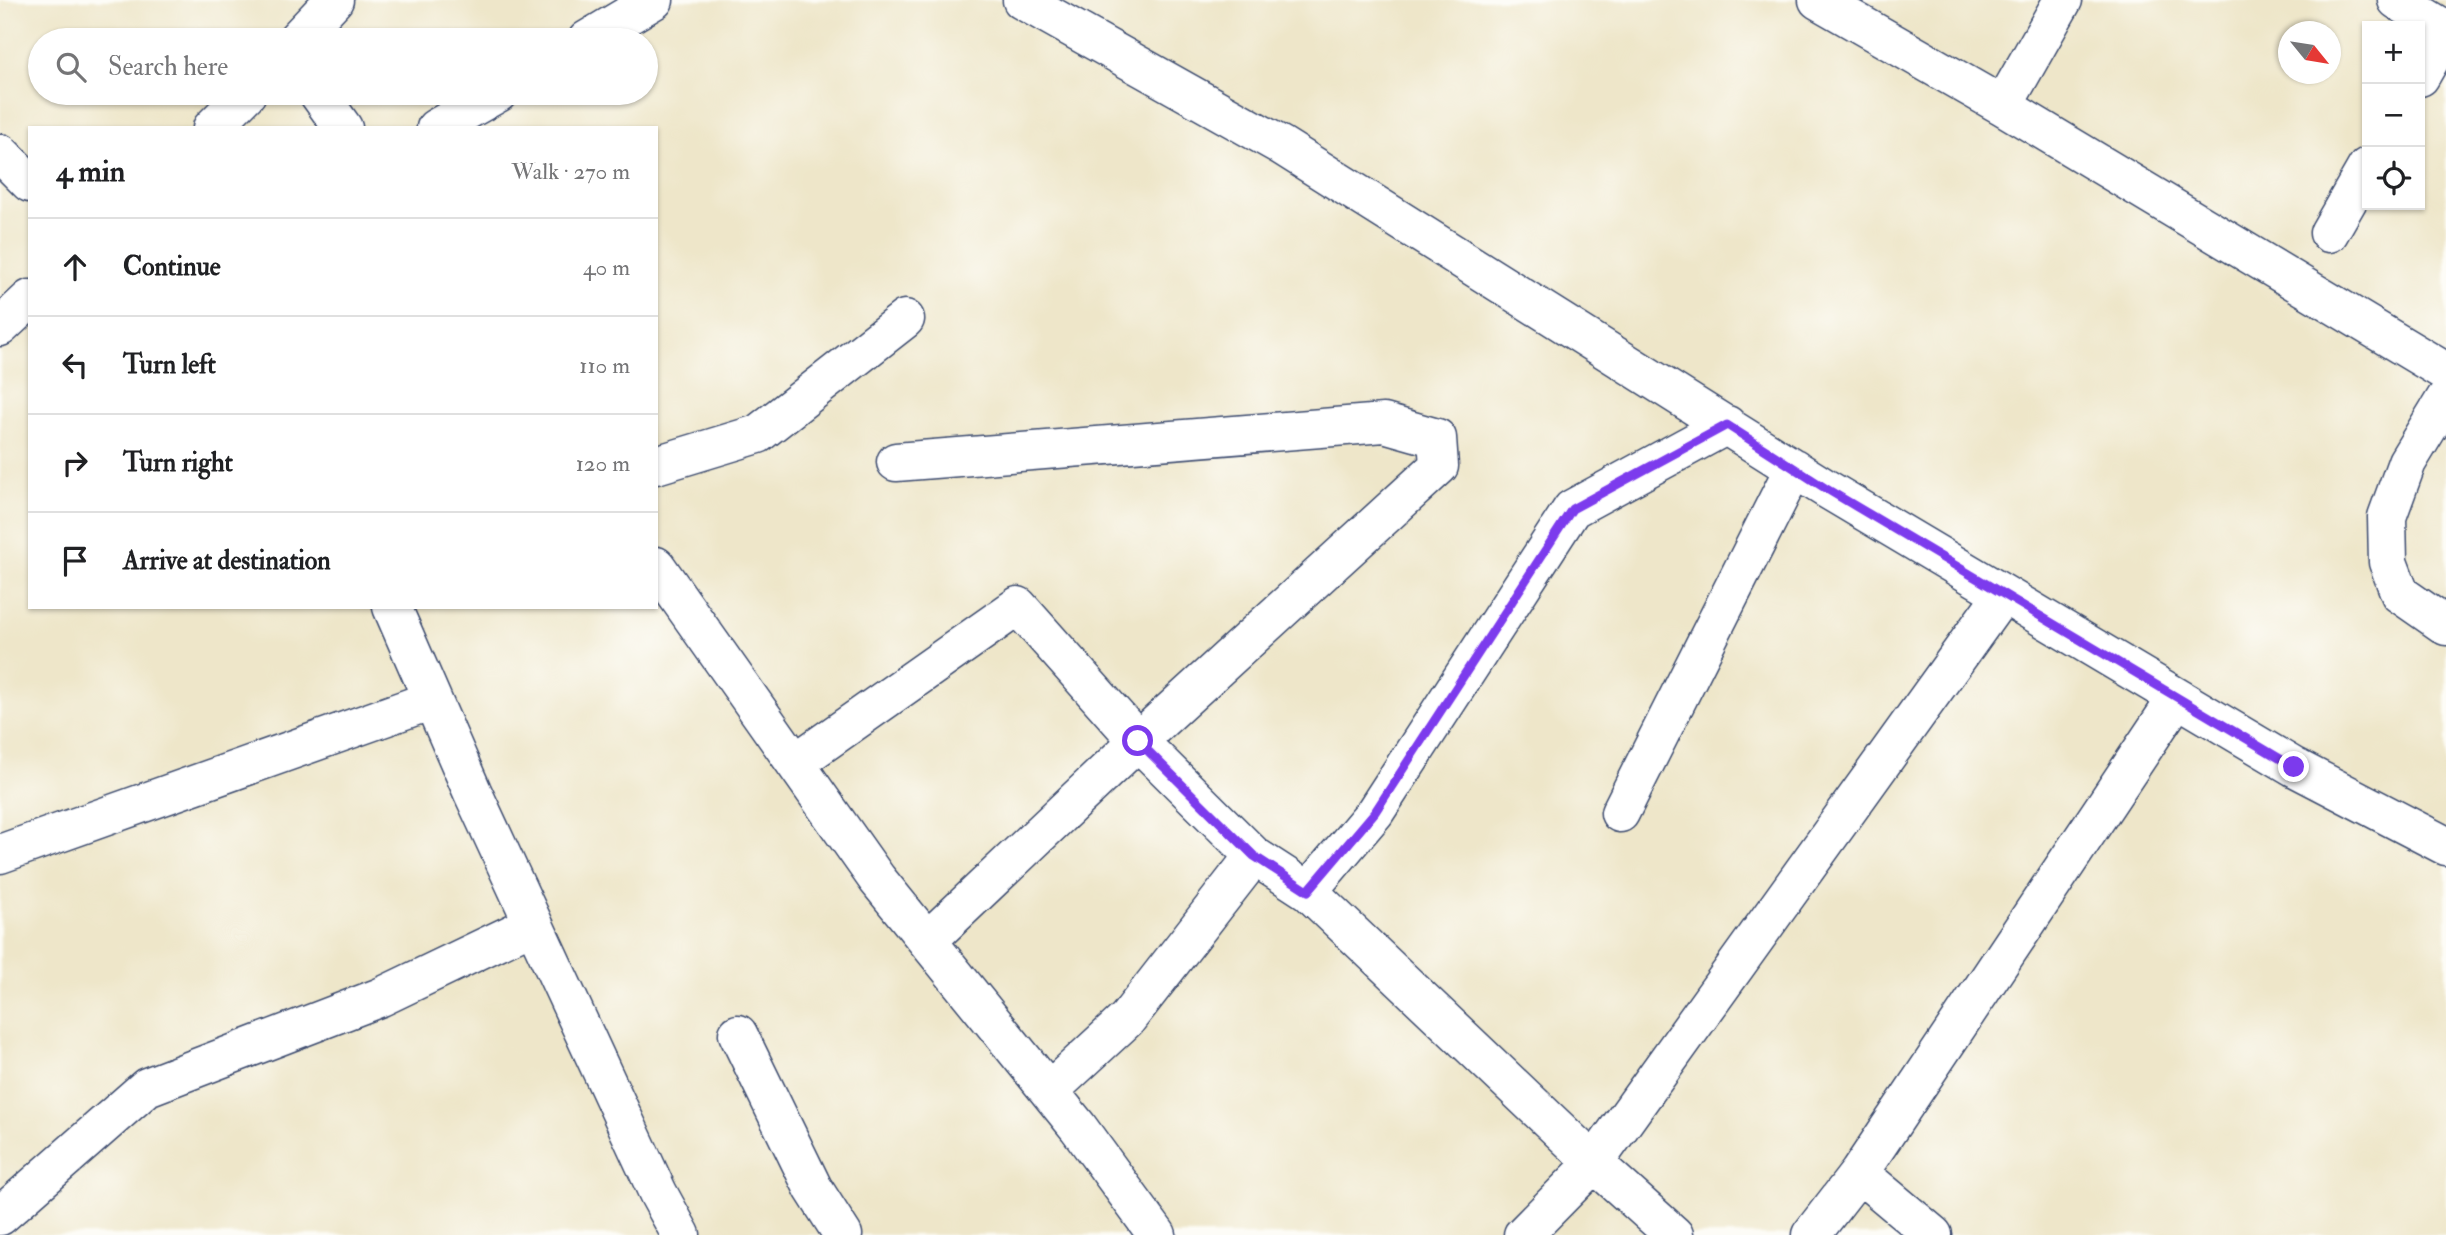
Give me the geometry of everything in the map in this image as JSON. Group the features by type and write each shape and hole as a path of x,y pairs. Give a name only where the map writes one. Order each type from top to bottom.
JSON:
{"street":[{"path":"307,28 334,0"},
{"path":"607,28 654,0"},
{"path":"1022,0 1282,146 1794,468 2177,698 2294,767 2446,846"},
{"path":"1818,0 2003,106 2446,372"},
{"path":"2003,106 2063,0"},
{"path":"2397,0 2446,31 2425,68"},
{"path":"214,126 235,105"},
{"path":"327,105 342,126"},
{"path":"440,126 477,105"},
{"path":"0,153 28,181"},
{"path":"2329,233 2362,176"},
{"path":"0,327 28,301"},
{"path":"658,464 758,434 905,319"},
{"path":"2446,398 2407,462 2387,517 2388,562 2400,594 2446,626"},
{"path":"896,462 1384,423 1437,438 1440,466 1138,741 927,941"},
{"path":"1308,891 1375,812 1572,509 1727,425"},
{"path":"1620,813 1794,468"},
{"path":"658,569 877,879 1049,1091 1157,1235"},
{"path":"1523,1235 1594,1163 2003,594"},
{"path":"795,763 1018,606 1138,741 1254,856 1308,891 1594,1163 1674,1235"},
{"path":"392,609 533,924 658,1193 681,1235"},
{"path":"1811,1235 1859,1173 2177,698"},
{"path":"0,854 432,700"},
{"path":"1049,1091 1128,1019 1254,856"},
{"path":"0,1216 147,1087 381,997 533,924"},
{"path":"738,1034 813,1188 843,1235"},
{"path":"1859,1173 1933,1235"}],"route":[{"path":"1138,741 1254,856 1308,891 1375,812 1572,509 1727,425 1825,488 2294,767"}]}
